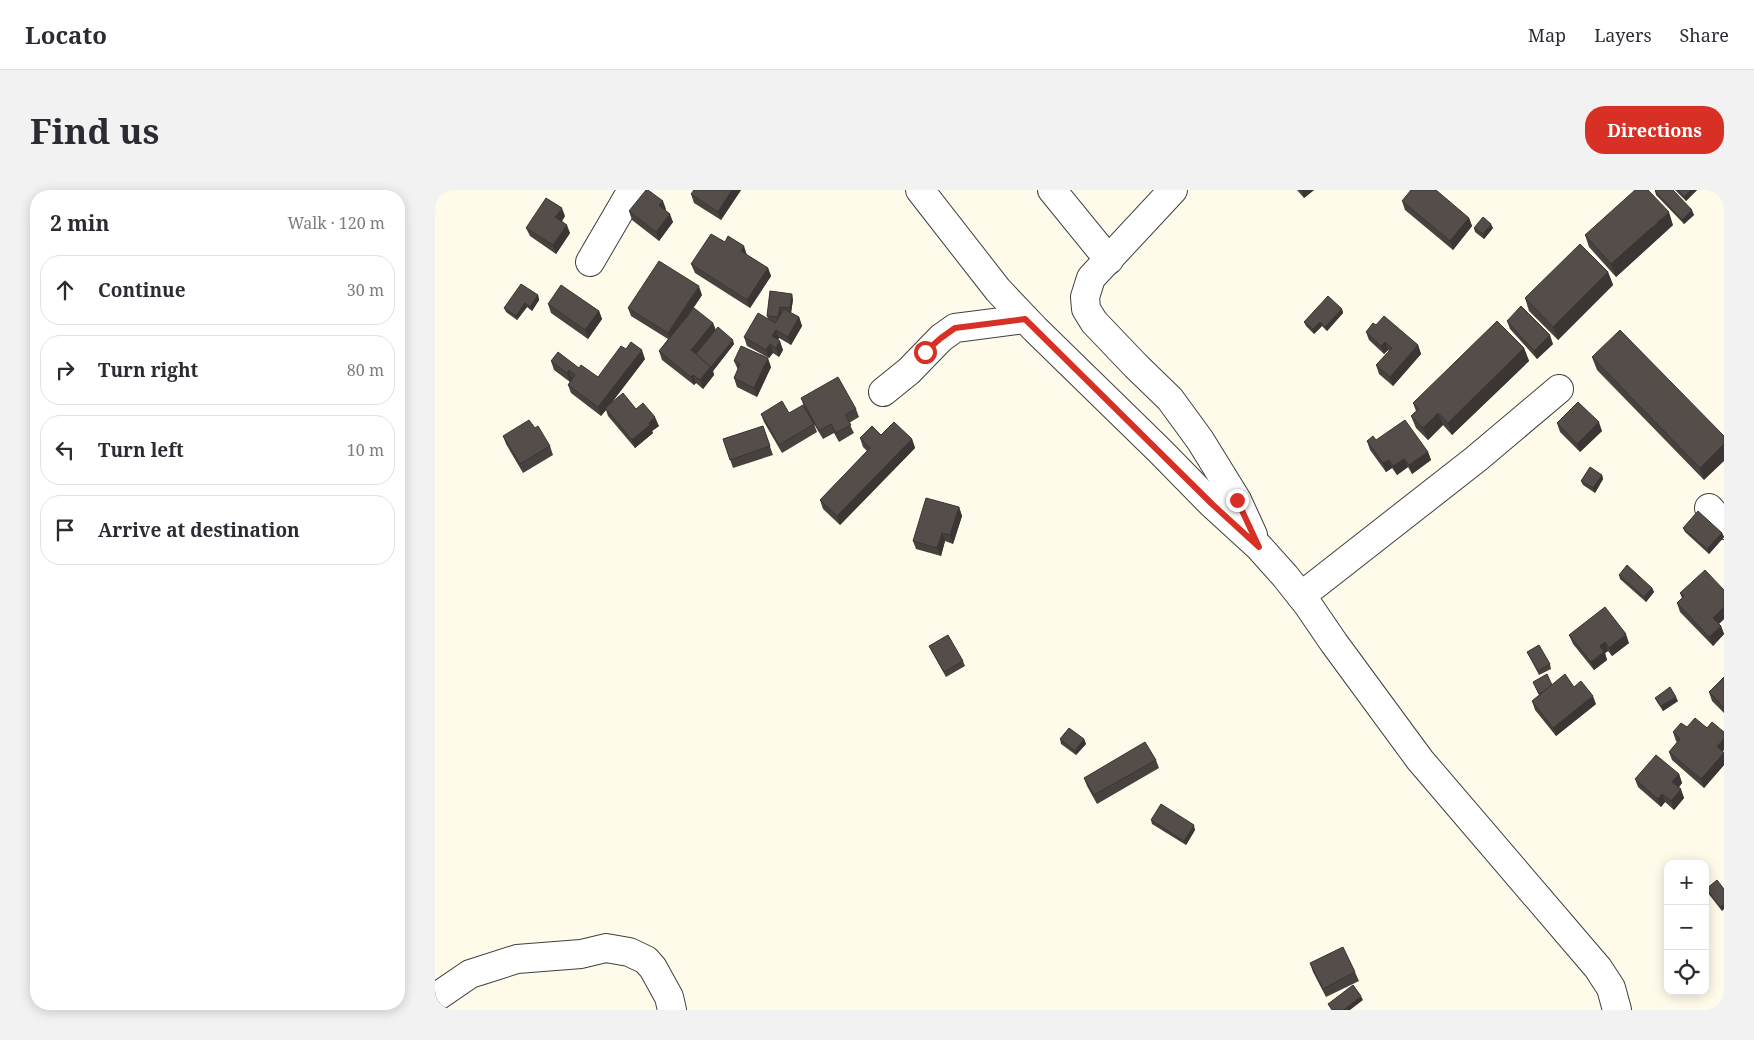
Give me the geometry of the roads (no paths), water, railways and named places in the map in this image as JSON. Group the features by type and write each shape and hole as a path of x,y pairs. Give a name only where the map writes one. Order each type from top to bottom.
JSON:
{"street":[{"path":"590,262 632,190"},
{"path":"920,190 998,290 1025,319 1212,504 1259,547 1301,596 1420,760 1598,968 1611,988 1617,1010"},
{"path":"1052,190 1109,260"},
{"path":"1173,190 1091,278 1085,297 1086,309 1094,322 1135,366 1170,399 1200,440 1237,500 1259,547"},
{"path":"883,392 909,371 941,338 955,328 1025,319"},
{"path":"1301,596 1475,459 1559,389"},
{"path":"435,998 470,974 517,959 581,954 606,948 629,952 646,960 653,968 669,996 672,1010"}]}
